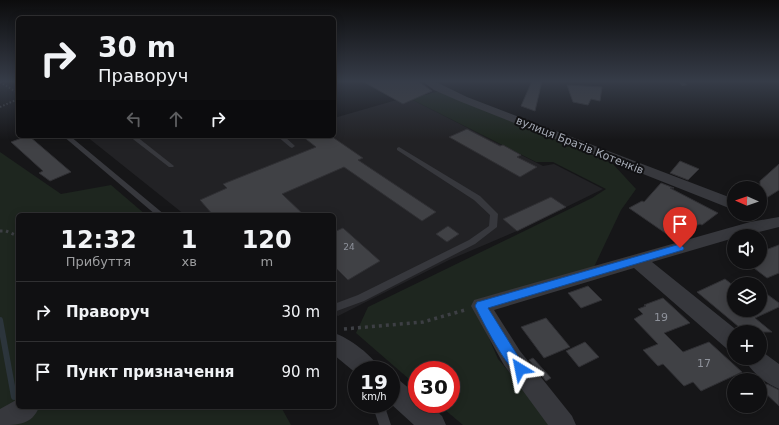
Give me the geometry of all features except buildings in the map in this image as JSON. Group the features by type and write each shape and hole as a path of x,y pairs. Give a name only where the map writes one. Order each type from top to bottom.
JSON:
{"street":[{"name":"вулиця Братів Котенків","path":"469,101 727,202"},
{"path":"767,217 779,222"},
{"path":"563,425 512,358 481,306 750,228 779,222"},
{"path":"637,260 727,334"},
{"path":"337,337 360,361"},
{"path":"763,365 779,378"},
{"path":"400,396 433,425"},
{"path":"0,423 24,409"}],"lane":[{"path":"68,138 159,213"},
{"path":"135,138 172,166"},
{"path":"282,138 292,146"},
{"path":"336,307 361,298 472,242 493,227 494,214 477,198 399,149"},
{"path":"381,413 385,425"}],"path":[{"path":"0,107 14,101"},
{"path":"0,231 6,231 16,235"},
{"path":"337,337 345,328 423,322 481,306"}],"shaded area":[{"path":"394,101 415,101 543,166 554,164 603,189 517,231 449,260 338,316 336,315 336,213 182,213 89,138 336,138 336,117"},
{"path":"415,101 463,101 612,163 636,189 621,210 594,267 473,301 498,359 555,425 463,425 449,413 460,413 460,361 408,361 408,378 400,371 400,361 388,361 356,333 368,307 592,198 606,189 553,162 536,162"},
{"path":"0,152 61,194 111,185 144,213 16,213 16,409 282,409 291,425 0,425"}],"waterway":[{"path":"0,320 14,397"}],"route":[{"path":"520,369 481,306 680,248"}]}
